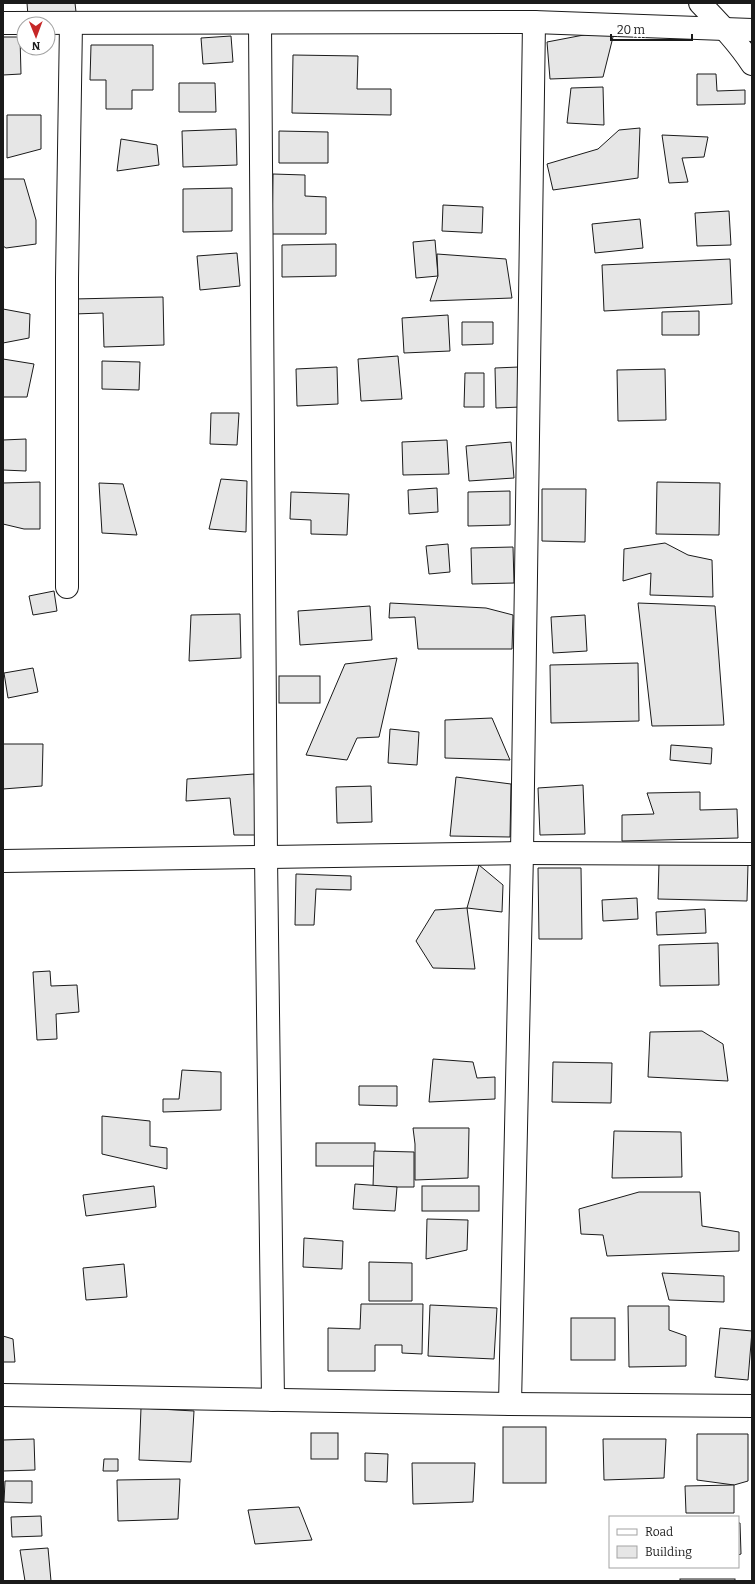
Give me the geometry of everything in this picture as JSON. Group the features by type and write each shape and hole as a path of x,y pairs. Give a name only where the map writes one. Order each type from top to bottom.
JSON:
{"street":[{"path":"700,3 726,30 743,50 752,64"},
{"path":"260,22 266,856 273,1400"},
{"path":"510,1404 522,853 534,22"},
{"path":"3,23 534,22 752,30"},
{"path":"67,587 66,278 71,23"},
{"path":"3,861 522,853 752,854"},
{"path":"3,1394 510,1404 752,1406"}],"building":[{"path":"27,3 75,3 76,12 28,16"},
{"path":"615,29 603,77 550,79 547,42"},
{"path":"231,36 233,62 203,64 201,38"},
{"path":"3,37 16,37 16,56 21,56 21,74 3,75"},
{"path":"91,45 153,45 153,90 132,90 132,109 106,109 106,80 90,80"},
{"path":"293,55 358,56 357,89 391,89 391,115 292,113"},
{"path":"697,74 716,74 717,91 745,90 745,104 697,105"},
{"path":"179,83 215,83 216,112 179,112"},
{"path":"603,87 604,125 567,123 571,88"},
{"path":"7,115 41,115 41,149 7,158"},
{"path":"640,128 638,178 553,190 547,164 598,149 619,130"},
{"path":"236,129 237,165 183,167 182,131"},
{"path":"279,131 328,132 328,163 279,163"},
{"path":"662,135 708,137 704,157 682,158 688,182 669,183"},
{"path":"121,139 157,145 159,165 117,171"},
{"path":"273,174 305,175 305,196 326,197 326,234 272,234"},
{"path":"3,179 24,179 36,220 36,244 6,248 3,246"},
{"path":"232,188 232,231 183,232 183,189"},
{"path":"443,205 483,207 482,233 442,231"},
{"path":"729,211 731,245 697,246 695,213"},
{"path":"640,219 643,248 595,253 592,224"},
{"path":"435,240 438,276 416,278 413,242"},
{"path":"336,244 336,276 282,277 282,245"},
{"path":"237,253 240,286 200,290 197,256"},
{"path":"437,254 506,259 512,298 430,301 438,276"},
{"path":"730,259 732,304 604,311 602,265"},
{"path":"163,297 164,345 104,347 103,313 74,314 73,299"},
{"path":"3,309 30,314 29,338 3,343"},
{"path":"699,311 699,335 662,335 662,312"},
{"path":"448,315 450,351 404,353 402,318"},
{"path":"462,322 493,322 493,344 462,345"},
{"path":"398,356 402,399 361,401 358,359"},
{"path":"3,359 34,364 27,397 3,397"},
{"path":"102,361 140,362 139,390 102,389"},
{"path":"337,367 338,404 297,406 296,369"},
{"path":"519,367 521,407 496,408 495,368"},
{"path":"665,369 666,420 618,421 617,370"},
{"path":"465,373 484,373 484,407 464,407"},
{"path":"211,413 239,413 237,445 210,444"},
{"path":"26,439 26,471 3,470 3,440"},
{"path":"447,440 449,474 403,475 402,442"},
{"path":"511,442 514,478 469,481 466,446"},
{"path":"221,479 247,481 246,532 209,529"},
{"path":"40,482 40,529 24,529 3,524 3,483"},
{"path":"657,482 720,483 719,535 656,534"},
{"path":"99,483 123,484 137,535 102,533"},
{"path":"437,488 438,512 409,514 408,490"},
{"path":"542,489 586,489 585,542 542,541"},
{"path":"510,491 510,525 468,526 468,492"},
{"path":"291,492 349,494 347,535 311,534 311,520 290,519"},
{"path":"665,543 688,555 712,560 713,597 650,595 651,573 623,581 624,549"},
{"path":"448,544 450,572 429,574 426,546"},
{"path":"513,547 514,583 472,584 471,548"},
{"path":"54,591 57,611 33,615 29,596"},
{"path":"390,603 486,608 513,615 512,649 418,649 415,617 389,618"},
{"path":"638,603 715,606 724,725 652,726"},
{"path":"370,606 372,640 300,645 298,611"},
{"path":"240,614 241,658 189,661 191,615"},
{"path":"585,615 587,651 553,653 551,617"},
{"path":"397,658 379,737 357,738 347,760 306,755 345,664"},
{"path":"638,663 639,721 551,723 550,665"},
{"path":"33,668 38,692 8,698 4,673"},
{"path":"279,676 320,676 320,703 279,703"},
{"path":"492,718 510,760 445,758 445,720"},
{"path":"390,729 419,732 417,765 388,763"},
{"path":"3,744 43,744 42,786 3,789"},
{"path":"671,745 712,748 711,764 670,760"},
{"path":"254,774 256,835 234,835 230,798 186,801 187,779"},
{"path":"456,777 511,784 510,837 450,836"},
{"path":"583,785 585,834 540,835 538,788"},
{"path":"371,786 372,822 337,823 336,787"},
{"path":"700,792 700,810 737,809 738,838 622,841 622,815 654,814 647,793"},
{"path":"659,863 748,864 747,901 658,899"},
{"path":"479,865 503,885 502,912 467,908"},
{"path":"538,868 581,868 582,939 539,939"},
{"path":"296,874 351,876 351,890 316,889 314,925 295,925"},
{"path":"637,898 638,919 603,921 602,900"},
{"path":"467,908 475,969 433,968 416,941 435,910"},
{"path":"705,909 706,933 657,935 656,912"},
{"path":"718,943 719,985 660,986 659,945"},
{"path":"50,971 51,986 77,985 79,1012 56,1014 57,1039 37,1040 33,972"},
{"path":"702,1031 723,1044 728,1081 648,1077 650,1032"},
{"path":"433,1059 473,1062 477,1078 495,1077 495,1099 429,1102"},
{"path":"553,1062 612,1063 611,1103 552,1102"},
{"path":"182,1070 221,1072 221,1110 163,1112 163,1099 179,1099"},
{"path":"359,1086 397,1086 397,1106 359,1105"},
{"path":"102,1116 150,1121 150,1146 167,1148 167,1169 102,1154"},
{"path":"413,1128 469,1128 468,1178 415,1180 415,1144"},
{"path":"614,1131 681,1132 682,1177 612,1178"},
{"path":"316,1143 375,1143 375,1166 316,1166"},
{"path":"374,1151 414,1152 414,1187 373,1187"},
{"path":"355,1184 397,1187 395,1211 353,1209"},
{"path":"154,1186 156,1207 86,1216 83,1195"},
{"path":"422,1186 479,1186 479,1211 422,1211"},
{"path":"639,1192 700,1192 702,1226 739,1232 739,1251 607,1256 603,1235 581,1234 579,1209"},
{"path":"427,1219 468,1220 467,1250 426,1259"},
{"path":"304,1238 343,1241 342,1269 303,1267"},
{"path":"369,1262 412,1263 412,1301 369,1301"},
{"path":"124,1264 127,1297 86,1300 83,1268"},
{"path":"662,1273 724,1276 724,1302 669,1300"},
{"path":"361,1304 423,1304 422,1354 402,1353 402,1345 375,1345 375,1371 328,1371 328,1328 360,1329"},
{"path":"430,1305 497,1308 494,1359 428,1356"},
{"path":"628,1306 669,1306 669,1330 686,1336 686,1366 629,1367"},
{"path":"571,1318 615,1318 615,1360 571,1360"},
{"path":"720,1328 752,1331 748,1380 715,1377"},
{"path":"3,1336 13,1339 15,1362 3,1362"},
{"path":"141,1408 194,1411 191,1462 139,1460"},
{"path":"503,1427 546,1427 546,1483 503,1483"},
{"path":"311,1433 338,1433 338,1459 311,1459"},
{"path":"697,1434 748,1434 748,1481 734,1485 697,1480"},
{"path":"34,1439 35,1470 3,1471 3,1440"},
{"path":"603,1439 666,1439 664,1478 604,1480"},
{"path":"365,1453 388,1454 387,1482 365,1481"},
{"path":"104,1459 118,1459 118,1471 103,1471"},
{"path":"412,1463 475,1463 473,1502 413,1504"},
{"path":"180,1479 178,1519 118,1521 117,1480"},
{"path":"5,1481 32,1481 32,1503 4,1502"},
{"path":"734,1485 734,1513 686,1513 685,1486"},
{"path":"299,1507 312,1540 255,1544 248,1510"},
{"path":"41,1516 42,1536 12,1537 11,1517"},
{"path":"739,1523 740,1523 741,1554 739,1555"},
{"path":"48,1548 51,1581 25,1581 20,1550"},
{"path":"680,1579 735,1579 735,1581 680,1581"}]}
